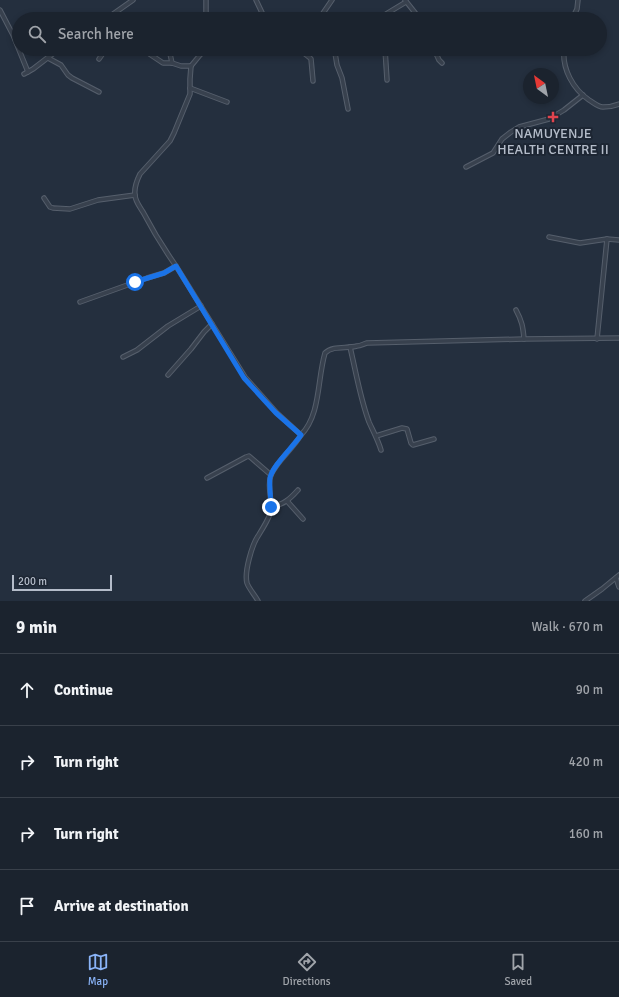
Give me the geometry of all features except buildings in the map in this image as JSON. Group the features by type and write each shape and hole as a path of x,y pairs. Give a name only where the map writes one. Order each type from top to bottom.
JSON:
{"street":[{"path":"116,12 134,0"},
{"path":"206,0 206,12"},
{"path":"256,0 262,12"},
{"path":"324,12 332,0"},
{"path":"575,12 578,0"},
{"path":"389,12 405,1 414,12"},
{"path":"0,10 12,34"},
{"path":"20,56 26,73 51,56"},
{"path":"153,56 164,63 191,66"},
{"path":"170,56 172,63"},
{"path":"199,56 191,66 190,94 174,133 170,141 140,174 137,180 135,195 165,250 201,306 244,378 276,413 301,435"},
{"path":"309,56 311,59 312,81"},
{"path":"336,56 342,78 348,109"},
{"path":"385,56 387,80"},
{"path":"437,56 442,63"},
{"path":"563,56 563,60 572,84 583,95 602,107 619,104"},
{"path":"48,58 60,65 72,78 99,92"},
{"path":"190,88 227,102"},
{"path":"466,167 493,153 502,139 519,127 549,119 564,110 583,95"},
{"path":"44,198 53,208 70,209 98,200 135,195"},
{"path":"549,237 580,242 607,239 619,240"},
{"path":"597,338 607,239"},
{"path":"80,302 164,273 176,266"},
{"path":"124,357 138,350 168,326 201,306"},
{"path":"516,310 523,324 524,339"},
{"path":"168,375 212,324"},
{"path":"258,601 246,581 248,561 253,544 264,528 270,513 271,474 309,425 315,407 325,353 328,350 367,343 619,338"},
{"path":"350,347 362,401 381,450"},
{"path":"376,436 402,428 407,429 413,445 434,439"},
{"path":"206,478 249,456 271,474"},
{"path":"271,507 287,501 298,490"},
{"path":"287,501 303,519"},
{"path":"587,600 617,577 619,587"}],"place":[{"name":"NAMUYENJE HEALTH CENTRE II","path":"553,117"}],"route":[{"path":"135,282 164,273 176,266 244,378 276,413 301,435 271,474 271,507"}]}
